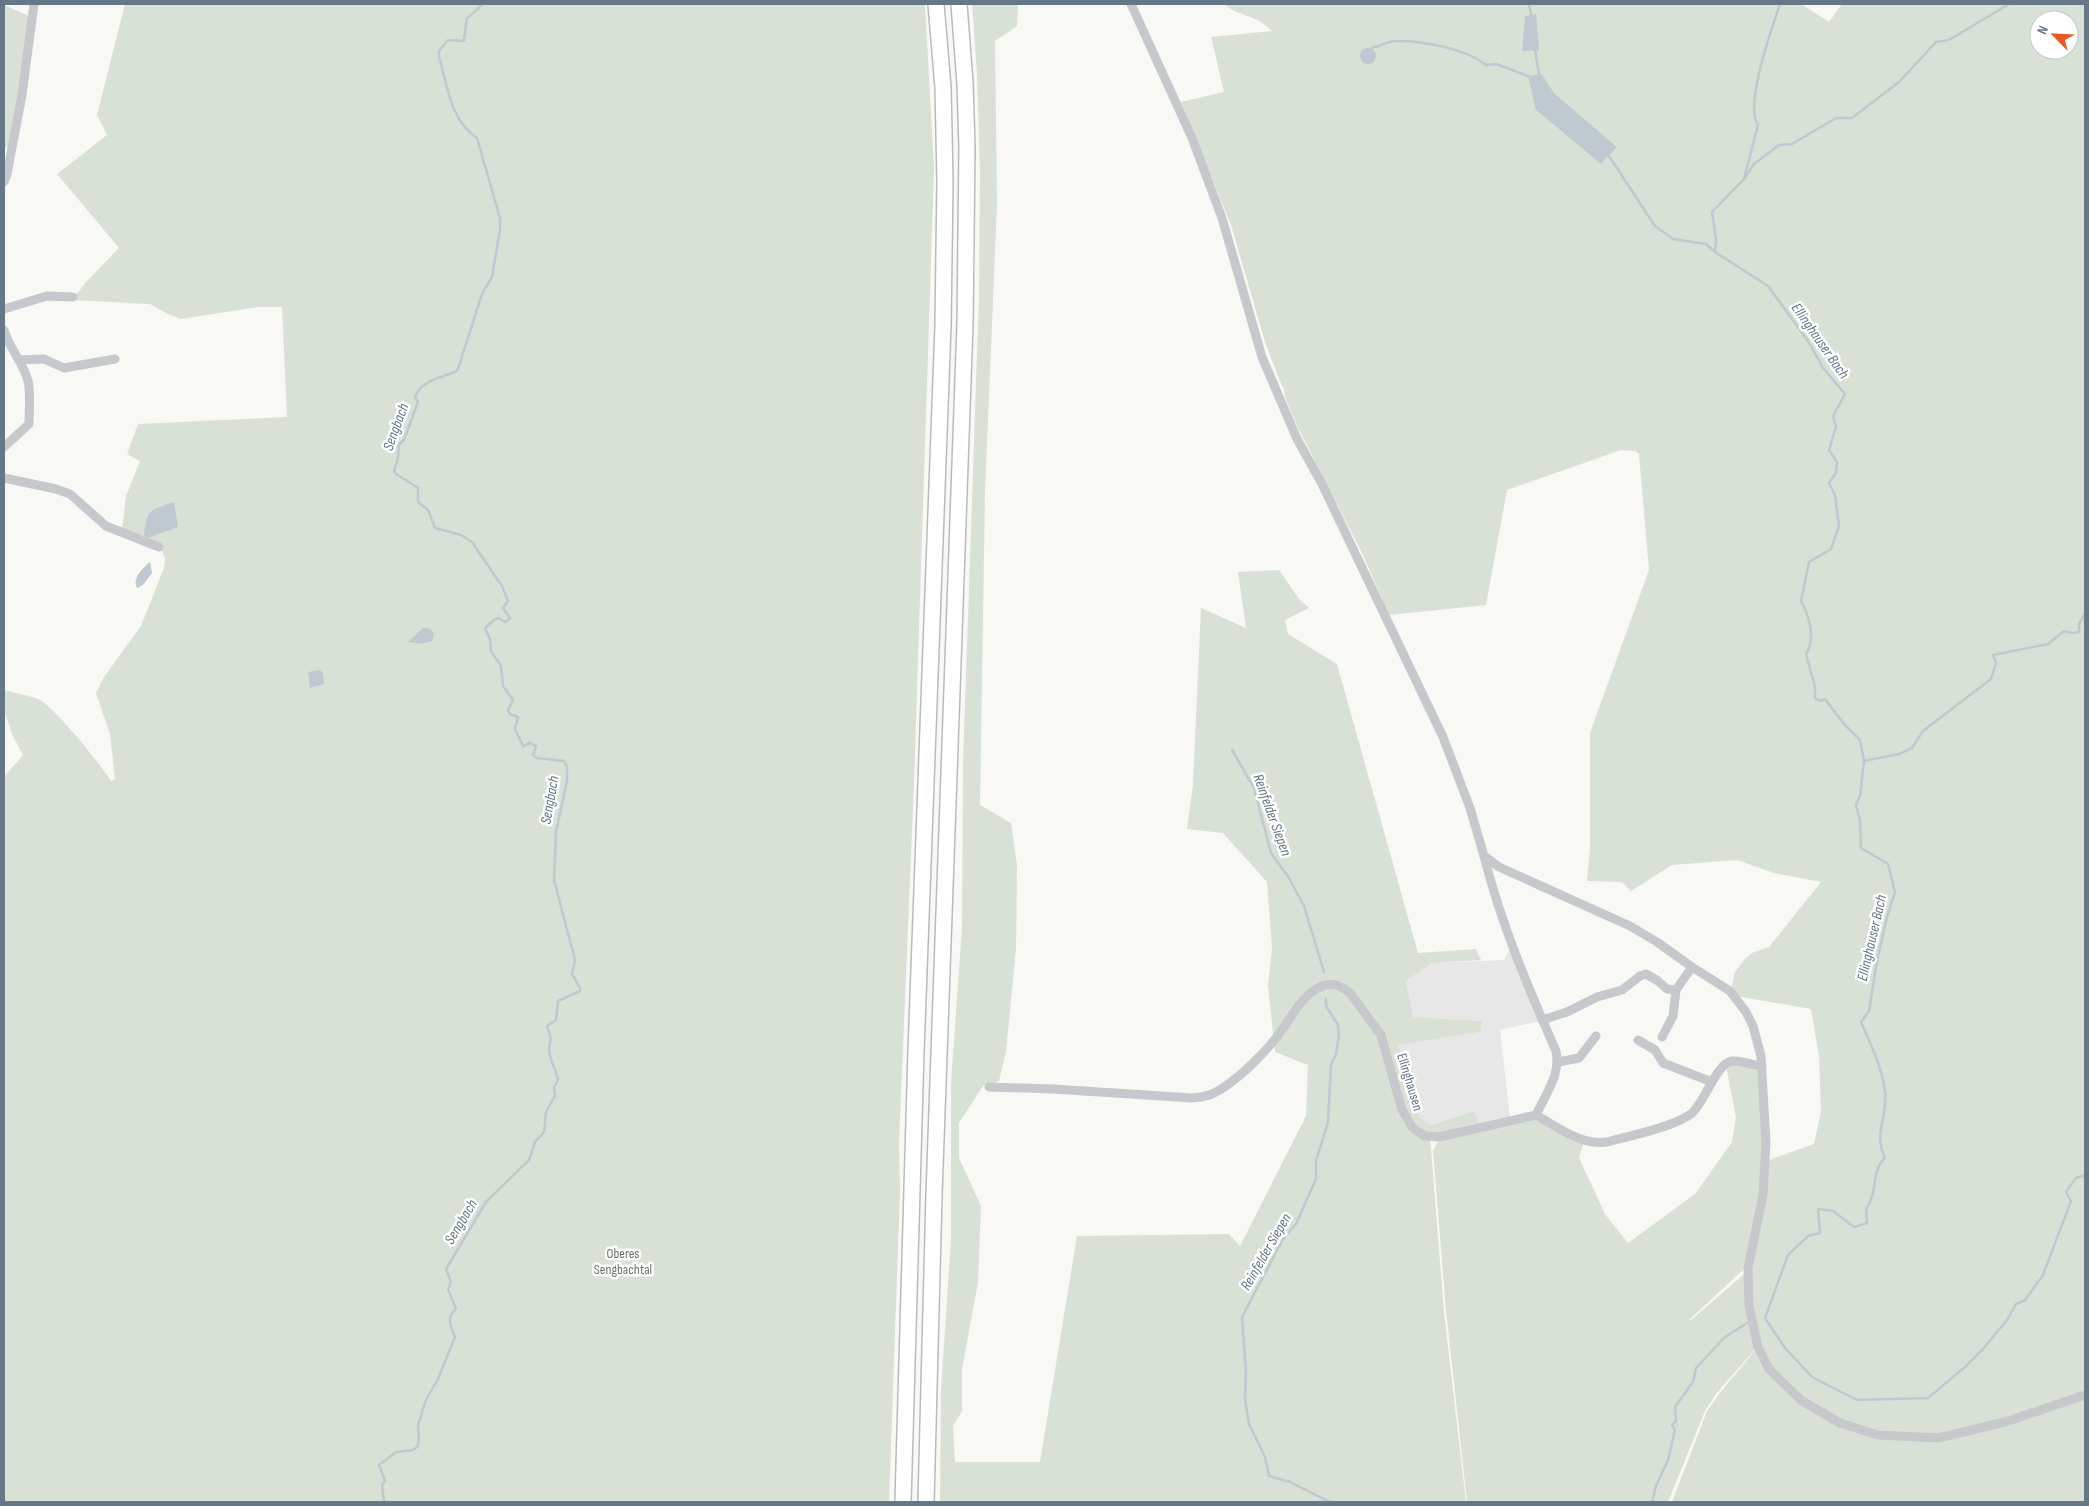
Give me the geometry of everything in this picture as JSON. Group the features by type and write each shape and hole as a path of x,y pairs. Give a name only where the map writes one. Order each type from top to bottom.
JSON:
{"highway":[{"path":"903,1502 916,1051 943,289 945,181 943,96 936,4"},
{"path":"926,1502 967,222 965,83 959,4"}],"street":[{"path":"4,182 22,95 34,4"},
{"path":"1131,4 1192,138 1222,218 1262,357 1293,430 1374,592 1443,737 1456,770 1520,968 1556,1051 1558,1062 1554,1078 1536,1115 1585,1141 1596,1144 1607,1142 1685,1118 1695,1110 1727,1062 1733,1061 1762,1067"},
{"path":"4,309 47,296 73,297"},
{"path":"4,330 8,344 19,360 28,380 29,424 4,447"},
{"path":"19,360 44,359 64,368 115,359"},
{"path":"4,478 56,489 70,494 106,526 159,547"},
{"path":"1484,856 1499,867 1630,926 1730,991 1738,999 1753,1026 1761,1056 1766,1161 1763,1194 1748,1268 1749,1306 1758,1347 1769,1369 1802,1401 1840,1423 1878,1435 1938,1438 2005,1422 2085,1395"},
{"path":"1662,1037 1673,1016 1676,990 1692,967"},
{"path":"1542,1020 1567,1012 1597,997 1622,990 1640,976 1646,974 1658,980 1667,989 1676,990"},
{"name":"Ellinghausen","path":"989,1087 1192,1098 1204,1097 1225,1086 1257,1058 1279,1034 1299,1004 1313,991 1327,984 1343,988 1350,993 1381,1035 1402,1110 1412,1127 1418,1132 1425,1136 1439,1137 1536,1115"},
{"path":"1558,1062 1579,1058 1596,1036"},
{"path":"1638,1040 1655,1050 1664,1064 1712,1082"}],"shaded area":[{"path":"1536,14 1539,50 1522,51 1525,16"},
{"path":"1368,48 1376,56 1368,64 1360,56"},
{"path":"1542,74 1554,93 1617,147 1601,164 1536,110 1528,76"},
{"path":"174,502 178,527 148,538 144,535 148,515 154,509"},
{"path":"150,562 152,573 143,585 137,588 137,577"},
{"path":"423,628 428,628 433,632 432,641 422,644 408,642"},
{"path":"320,670 323,673 324,684 310,688 308,672"},
{"path":"1510,948 1544,1020 1500,1030 1510,1118 1480,1126 1474,1111 1431,1125 1420,1118 1398,1045 1481,1032 1482,1021 1413,1017 1406,981 1432,963 1504,960"}],"green space":[{"name":"Oberes Sengbachtal","path":"125,4 925,4 934,169 914,783 899,1144 900,1191 889,1502 4,1502 4,777 23,755 4,713 4,690 38,699 45,704 77,737 111,781 115,779 110,734 96,693 104,677 141,626 164,568 165,558 160,546 122,530 126,496 140,461 127,454 138,424 287,417 282,307 258,307 181,319 150,304 72,300 87,281 119,248 57,174 107,135 97,115"},
{"path":"972,4 1018,4 1017,26 995,41 997,204 985,492 980,805 1011,823 1017,865 1016,949 1006,1052 999,1081 983,1086 959,1123 959,1158 981,1206 978,1282 962,1369 962,1411 953,1426 955,1462 1040,1462 1077,1236 1229,1234 1240,1246 1306,1116 1308,1065 1275,1052 1268,985 1272,948 1267,882 1223,833 1187,829 1193,784 1201,608 1246,628 1238,572 1279,570 1299,599 1309,608 1285,620 1288,634 1337,664 1418,953 1476,949 1481,960 1432,963 1406,981 1413,1017 1482,1021 1481,1032 1398,1045 1420,1118 1431,1125 1474,1111 1480,1126 1430,1136 1444,1312 1466,1502 940,1502 941,1390 951,1239 951,1083 962,927 963,762 979,296 980,171 977,74"},
{"path":"1224,4 1801,4 1829,22 1842,4 2085,4 2085,1502 1672,1502 1707,1411 1719,1394 1757,1348 1769,1368 1758,1346 1716,1394 1705,1411 1668,1502 1467,1502 1446,1310 1433,1151 1439,1140 1536,1118 1583,1144 1579,1158 1605,1214 1628,1243 1695,1194 1732,1142 1736,1117 1726,1066 1733,1062 1751,1067 1760,1074 1764,1146 1761,1185 1745,1268 1690,1321 1751,1268 1769,1160 1814,1144 1821,1112 1819,1056 1811,1009 1736,996 1731,990 1735,972 1744,960 1752,953 1769,947 1821,882 1774,873 1737,860 1672,865 1631,891 1622,882 1587,881 1590,848 1590,733 1649,570 1639,454 1635,451 1621,450 1507,490 1486,605 1389,615 1362,553 1296,424 1285,397 1284,388 1265,342 1231,225 1181,102 1224,92 1211,37 1272,31 1260,21 1235,11","holes":["1542,74 1554,93 1617,147 1601,164 1536,110"]},
{"path":"4,5 27,15 29,22 11,145 4,148"}],"waterway":[{"name":"Sengbach","path":"384,1502 382,1485 385,1481 379,1465 396,1452 413,1450 417,1447 419,1441 418,1425 426,1400 438,1379 455,1337 450,1325 450,1318 456,1309 448,1289 451,1282 446,1269 486,1202 529,1160 535,1142 544,1132 546,1112 555,1096 554,1087 558,1080 550,1054 549,1044 551,1039 547,1026 556,1020 558,1001 580,991 572,974 575,960 554,880 556,832 567,781 567,767 564,761 537,758 533,755 536,746 530,743 523,746 515,729 518,717 510,714 508,710 513,700 503,686 501,666 491,651 490,639 485,628 494,620 499,618 505,622 510,618 503,608 508,601 502,586 472,542 461,535 435,528 428,510 418,502 418,488 394,471 399,445 404,440 418,402 415,397 426,384 458,369 482,294 492,277 500,230 500,218 477,138 468,131 455,112 439,57 439,51 448,40 464,41 467,18 482,4"},
{"path":"1529,4 1531,14"},
{"path":"1715,252 1716,240 1712,212 1744,179 1758,125 1754,101 1757,84 1780,4"},
{"path":"1744,179 1754,164 1779,145 1792,144 1836,118 1852,118 1899,82 1936,42 1949,40 2009,4"},
{"path":"1372,48 1395,41 1430,44 1467,54 1486,65 1496,64 1528,76"},
{"path":"1535,50 1539,74"},
{"name":"Ellinghauser Bach","path":"1609,156 1655,226 1673,239 1706,244 1715,252 1768,286 1808,341 1823,368 1845,394 1833,416 1836,427 1829,450 1837,462 1836,473 1829,483 1835,495 1839,526 1831,549 1809,562 1801,601 1807,613 1810,627 1811,641 1806,654 1815,687 1815,698 1820,701 1825,699 1844,724 1860,740 1864,761 1860,796 1856,805 1860,820 1861,848 1888,864 1895,892 1877,961 1869,1011 1861,1022 1876,1056 1884,1083 1885,1109 1880,1141 1885,1158 1878,1169 1870,1203 1866,1209 1867,1223 1854,1227 1833,1211 1818,1209 1820,1233 1808,1236 1788,1255 1765,1318 1785,1348 1812,1377 1857,1400 1928,1398 1983,1349 2007,1320 2016,1304 2025,1300 2043,1275 2071,1201 2066,1192 2076,1178 2085,1175"},
{"path":"1864,761 1899,754 1912,748 1923,731 1991,679 1996,663 1993,655 2048,644 2064,631 2079,632 2079,624 2085,613"},
{"name":"Reinfelder Siepen","path":"1232,750 1254,788 1271,853 1289,878 1304,906 1324,972"},
{"name":"Reinfelder Siepen","path":"1326,999 1326,1006 1338,1025 1339,1036 1336,1054 1331,1065 1328,1122 1316,1161 1316,1179 1296,1224 1283,1239 1242,1317 1246,1372 1245,1399 1249,1424 1265,1457 1269,1476 1290,1482 1330,1502"},
{"name":"Ellinghauser Bach","path":"1652,1502 1656,1486 1668,1460 1675,1430 1672,1425 1676,1421 1675,1407 1693,1382 1696,1368 1725,1337 1747,1323"}]}
